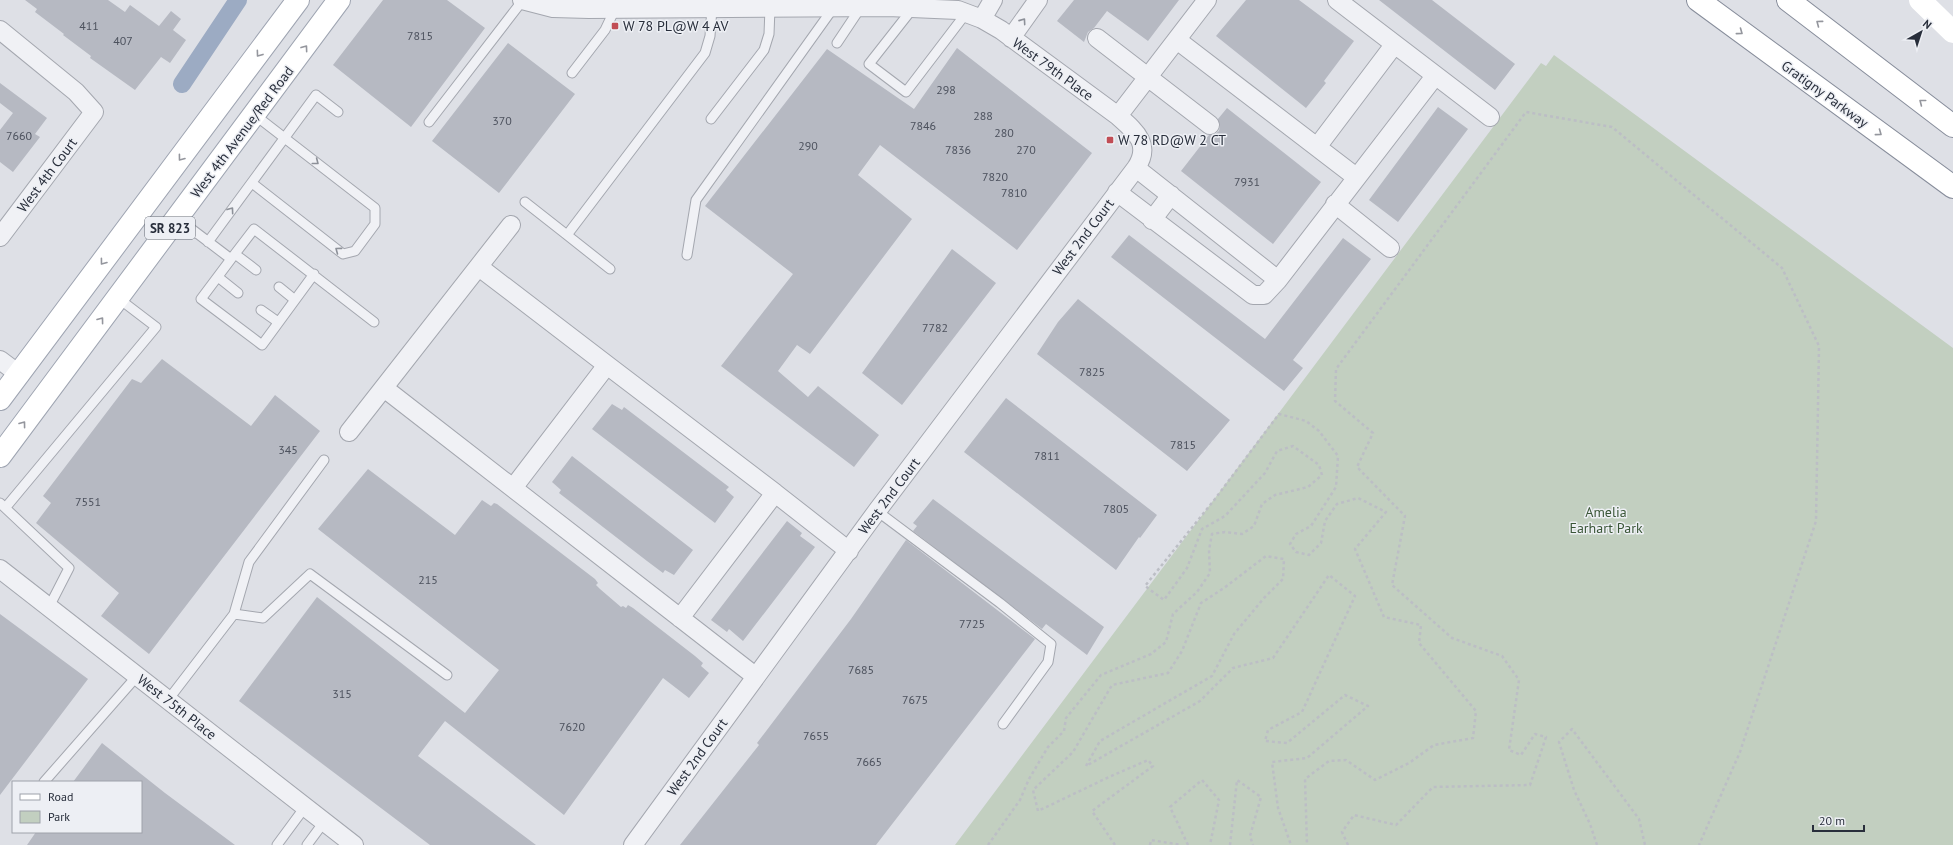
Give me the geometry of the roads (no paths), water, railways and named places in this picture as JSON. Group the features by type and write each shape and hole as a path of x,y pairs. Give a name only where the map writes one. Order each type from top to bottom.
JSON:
{"main road":[{"name":"SR 823","path":"0,399 20,375 298,0"},
{"name":"West 4th Avenue/Red Road","path":"0,456 339,0"},
{"path":"1689,0 1718,16"},
{"name":"Gratigny Parkway","path":"1698,0 1953,187"},
{"path":"1788,0 1953,126"},
{"path":"1920,0 1953,32"}],"street":[{"name":"West 79th Place","path":"522,0 553,8 615,9 653,4 712,8 779,5 861,7 888,4 934,6 975,15 1011,38 1118,116 1139,137 1143,148"},
{"path":"975,15 993,0"},
{"path":"1118,116 1207,0"},
{"path":"1011,38 1034,1"},
{"path":"1343,2 1394,45 1490,117"},
{"name":"West 4th Court","path":"0,30 76,92 94,112 0,237"},
{"path":"1097,38 1210,125"},
{"path":"1177,40 1356,177"},
{"path":"1317,147 1394,45"},
{"path":"1117,192 1152,220 1253,294 1264,295 1278,280 1435,76"},
{"name":"West 2nd Court","path":"633,845 877,511 1136,168 1142,156 1143,148"},
{"path":"1136,168 1278,280"},
{"path":"1152,220 1171,196"},
{"path":"1335,204 1390,248"},
{"path":"349,432 511,225"},
{"path":"479,267 849,551"},
{"path":"0,360 20,375"},
{"path":"513,488 607,365"},
{"path":"384,388 755,676"},
{"path":"680,618 775,494"},
{"name":"West 75th Place","path":"0,569 354,845"}],"lane":[{"path":"429,122 522,0"},
{"path":"711,119 764,50 779,5"},
{"path":"934,6 869,64 906,92 975,15"},
{"path":"687,256 696,200 834,7"},
{"path":"837,43 861,7"},
{"path":"567,235 705,53 710,36 712,8"},
{"path":"572,73 605,30 615,9"},
{"path":"208,242 316,95 338,112"},
{"path":"252,183 344,254 355,251 375,224 375,208 255,115"},
{"path":"525,202 610,268"},
{"path":"178,218 208,242 256,270"},
{"path":"314,274 262,345 201,299 254,229 314,274 374,322"},
{"path":"218,277 238,293"},
{"path":"279,288 295,300"},
{"path":"49,607 69,568 3,505 156,327 118,298"},
{"path":"261,310 278,322"},
{"path":"168,700 234,614 249,562 324,460"},
{"path":"877,511 1000,603 1051,644 1048,662 1003,724"},
{"path":"234,614 263,618 310,574 447,675"},
{"path":"45,781 137,676"},
{"path":"277,845 305,807"},
{"path":"307,845 324,822"}],"waterway":[{"path":"182,84 238,0"}],"place":[{"name":"W 78 PL@W 4 AV","path":"615,26"},
{"name":"W 78 RD@W 2 CT","path":"1110,140"}],"park label":[{"name":"Amelia Earhart Park","path":"1606,520"}]}
